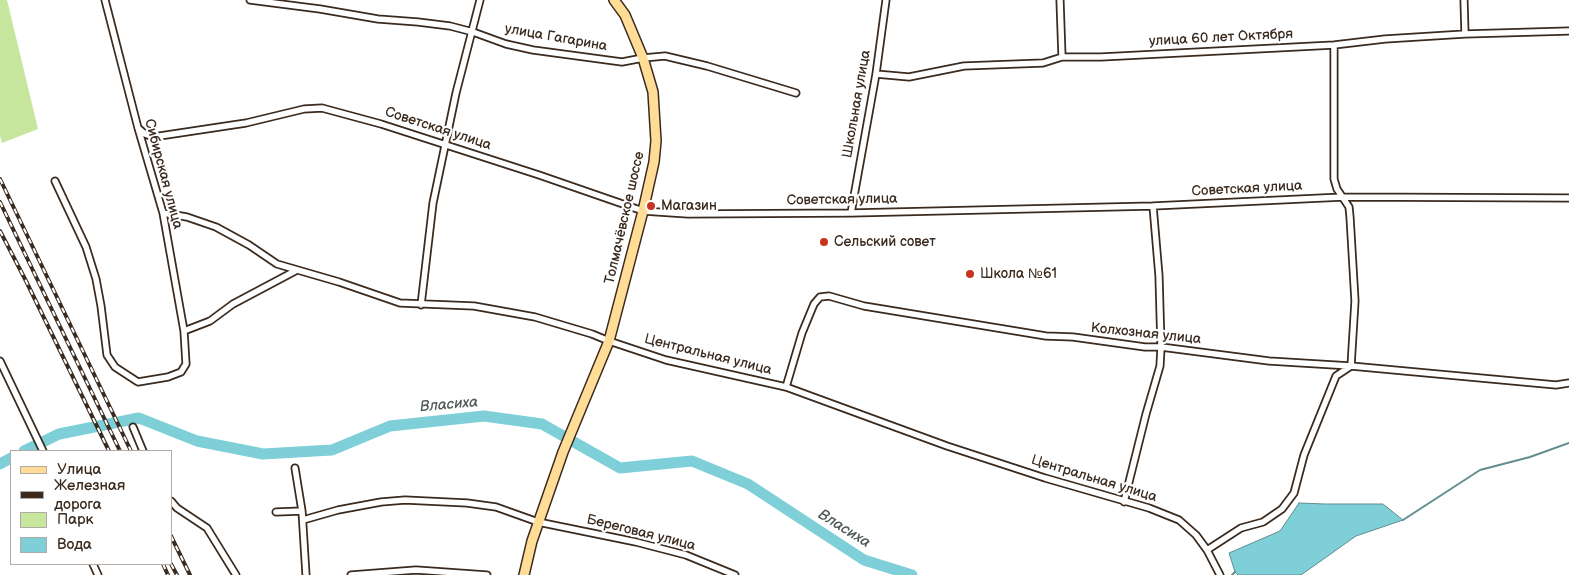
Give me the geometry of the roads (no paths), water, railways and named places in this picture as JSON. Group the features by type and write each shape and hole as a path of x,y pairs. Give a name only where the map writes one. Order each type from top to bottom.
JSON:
{"main road":[{"name":"Толмачёвское шоссе","path":"524,575 532,540 563,452 609,341 654,162 656,141 653,92 643,58 625,15 614,0"}],"street":[{"name":"Сибирская улица","path":"55,181 86,247 96,279 102,306 107,356 115,368 138,382 168,377 181,372 186,364 184,331 164,213 138,128 105,0"},
{"name":"улица Гагарина","path":"250,0 320,9 378,20 450,26 506,44 532,50 622,62 665,56 707,66 796,93"},
{"path":"421,305 432,204 456,93 480,0"},
{"name":"Школьная улица","path":"851,213 876,74 886,0"},
{"path":"1060,0 1062,57"},
{"path":"1464,0 1465,34"},
{"name":"улица 60 лет Октября","path":"876,74 909,78 964,66 1043,63 1062,57 1100,57 1334,45 1386,39 1465,34 1569,31"},
{"path":"1207,550 1241,528 1263,522 1282,509 1294,493 1304,455 1336,376 1351,366 1355,301 1349,207 1337,188 1334,179 1334,45"},
{"name":"Советская улица","path":"138,128 153,137 246,123 304,109 322,108 381,124 643,211 688,214 851,213 1153,206 1343,197 1569,198"},
{"path":"1124,502 1160,366 1159,276 1153,206"},
{"name":"Центральная улица","path":"164,213 187,217 216,227 249,245 277,264 339,282 400,303 474,306 526,316 592,334 666,360 786,387 947,446 1045,478 1149,508 1179,520 1196,535 1207,550 1219,574"},
{"path":"184,331 210,321 233,304 298,270"},
{"name":"Колхозная улица","path":"786,387 802,333 814,304 820,297 829,296 864,306 1046,336 1073,337 1269,361 1351,366 1556,385 1569,383"},
{"path":"0,361 43,450"},
{"path":"133,428 143,450"},
{"path":"295,468 303,520 306,575"},
{"name":"Береговая улица","path":"303,520 361,505 405,500 466,503 496,507 538,522 636,542 686,555 725,573 736,575"},
{"path":"172,502 177,508 207,528 236,575"},
{"path":"276,512 302,511"},
{"path":"351,575 416,570 487,575"}],"water":[{"path":"1299,503 1383,504 1403,520 1356,536 1301,575 1238,575 1235,572 1229,553 1280,531"}],"waterway":[{"name":"Власиха","path":"26,450 59,434 139,418 197,441 263,454 332,450 390,426 484,416 542,424 620,468 692,461 748,484 864,560 912,575"},
{"path":"1403,520 1480,470 1530,457 1569,443"},
{"name":"Власиха","path":"0,464 10,459"},
{"path":"1232,575 1235,572"}],"railway":[{"path":"0,179 131,450"},
{"path":"0,202 120,450"},
{"path":"0,231 109,450"},
{"path":"172,538 190,575"},
{"path":"163,565 168,575"},
{"path":"172,565 177,575"}],"place":[{"name":"Магазин","path":"651,206"},
{"name":"Сельский совет","path":"824,242"},
{"name":"Школа №61","path":"970,274"}]}
